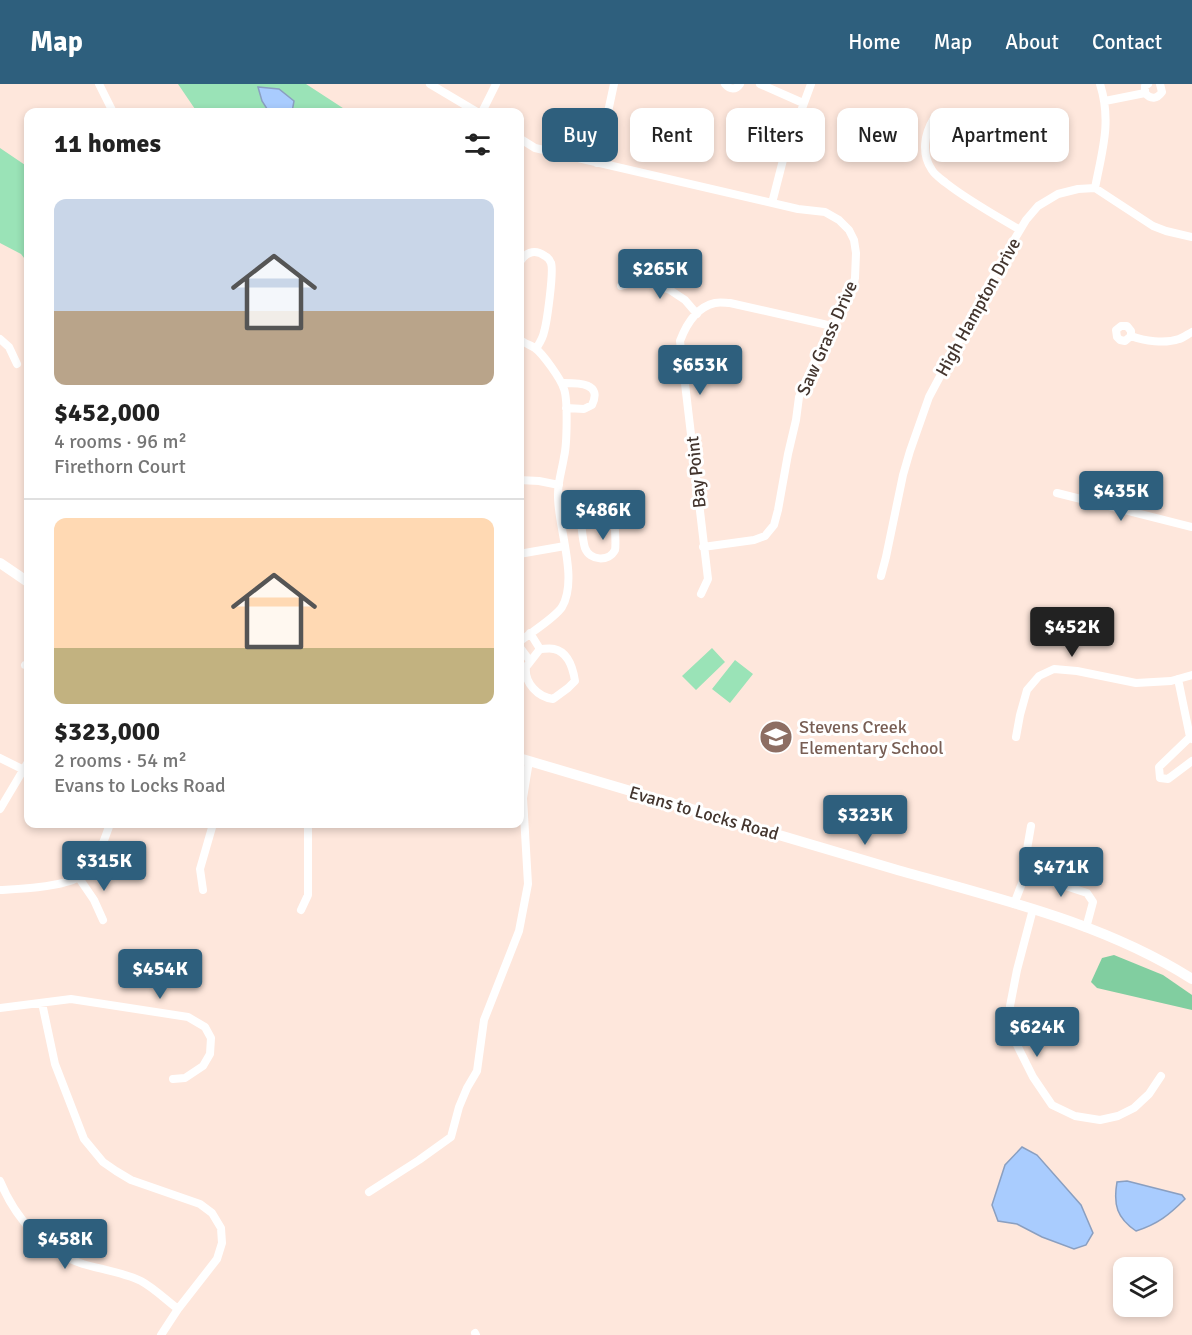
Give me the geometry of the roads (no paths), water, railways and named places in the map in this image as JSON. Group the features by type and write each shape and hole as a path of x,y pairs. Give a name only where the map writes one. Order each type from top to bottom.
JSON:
{"street":[{"path":"99,84 111,108"},
{"path":"430,84 470,108"},
{"path":"484,108 496,84"},
{"path":"597,163 614,84"},
{"path":"725,84 732,89 737,88 740,84"},
{"path":"760,84 803,103"},
{"path":"772,203 783,160 811,84"},
{"path":"1100,84 1107,121 1095,189 1153,226 1192,237"},
{"path":"1145,93 1148,84"},
{"path":"1145,93 1153,99 1158,97 1162,92 1160,84"},
{"path":"1105,101 1145,93"},
{"path":"930,126 926,135 925,148 932,170 954,190 1020,230"},
{"name":"Saw Grass Drive","path":"524,141 535,148 597,163 798,209 825,212 839,220 849,230 854,240 855,278 850,294 832,326 799,397 774,525 765,536 754,540 703,548"},
{"name":"High Hampton Drive","path":"880,576 905,467 929,397 1001,262 1038,206 1059,194 1078,189 1095,189"},
{"path":"524,256 531,252 541,254 551,263 551,286 544,334 536,349"},
{"path":"621,286 634,282 653,284 670,290 685,300 697,314 715,303 730,303 832,326"},
{"name":"Bay Point","path":"697,314 680,341 708,579 701,594"},
{"path":"1131,336 1140,340 1163,341 1178,340 1192,332"},
{"path":"0,339 9,347 17,364"},
{"path":"524,342 536,349 559,377 564,389 565,455 559,476 558,496 567,562 568,590 562,606 553,617 524,638"},
{"path":"562,383 588,385 594,395 592,405 584,409 566,408"},
{"path":"524,480 558,485"},
{"path":"1057,493 1192,527"},
{"path":"561,518 600,513 610,516 614,521 616,548 613,553 596,559 590,556 585,549 580,516"},
{"path":"524,553 565,546"},
{"path":"0,563 24,579"},
{"path":"530,633 540,649"},
{"path":"552,648 561,652 569,661 573,671 575,681 560,696 553,699 546,698 526,678 526,667 540,649 552,648"},
{"path":"524,653 530,661"},
{"path":"1016,737 1027,690 1039,676 1054,669 1077,671 1136,683 1171,681 1192,675"},
{"path":"1178,679 1191,738 1159,767 1160,777 1168,779 1192,761"},
{"path":"0,758 24,770 0,810"},
{"name":"Evans to Locks Road","path":"524,760 1033,909 1118,939 1192,979"},
{"path":"369,1192 451,1137 459,1107 477,1071 484,1020 519,931 528,884 524,815"},
{"path":"1014,904 1026,873 1023,859 1026,855 1031,826"},
{"path":"0,890 27,889 79,878 91,865 108,828"},
{"path":"203,890 200,869 212,828"},
{"path":"301,910 308,895 308,828"},
{"path":"1026,873 1087,893 1093,902 1086,928"},
{"path":"79,878 104,920"},
{"path":"1033,909 1010,1006 1017,1045 1033,1077 1052,1105 1076,1116 1100,1120 1118,1116 1134,1108 1149,1094 1161,1076"},
{"path":"0,1008 71,999 188,1017 205,1027 211,1038 210,1054 202,1066 185,1078 173,1079"},
{"path":"42,1003 55,1064 84,1139 116,1172 131,1180 200,1204 212,1213 221,1228 222,1243 217,1259 161,1335"},
{"path":"0,1181 6,1197 21,1218 33,1233 53,1250 80,1263 140,1280 178,1309"}],"water":[{"path":"258,87 279,89 294,101 293,108 266,108"},
{"path":"1022,1147 1037,1155 1081,1205 1093,1233 1086,1245 1074,1249 1042,1237 1017,1224 998,1221 992,1205 1005,1165"},
{"path":"1127,1181 1182,1195 1185,1199 1163,1218 1136,1231 1124,1221 1116,1204 1117,1182"}],"place":[{"name":"Stevens Creek Elementary School","path":"776,737"}]}
